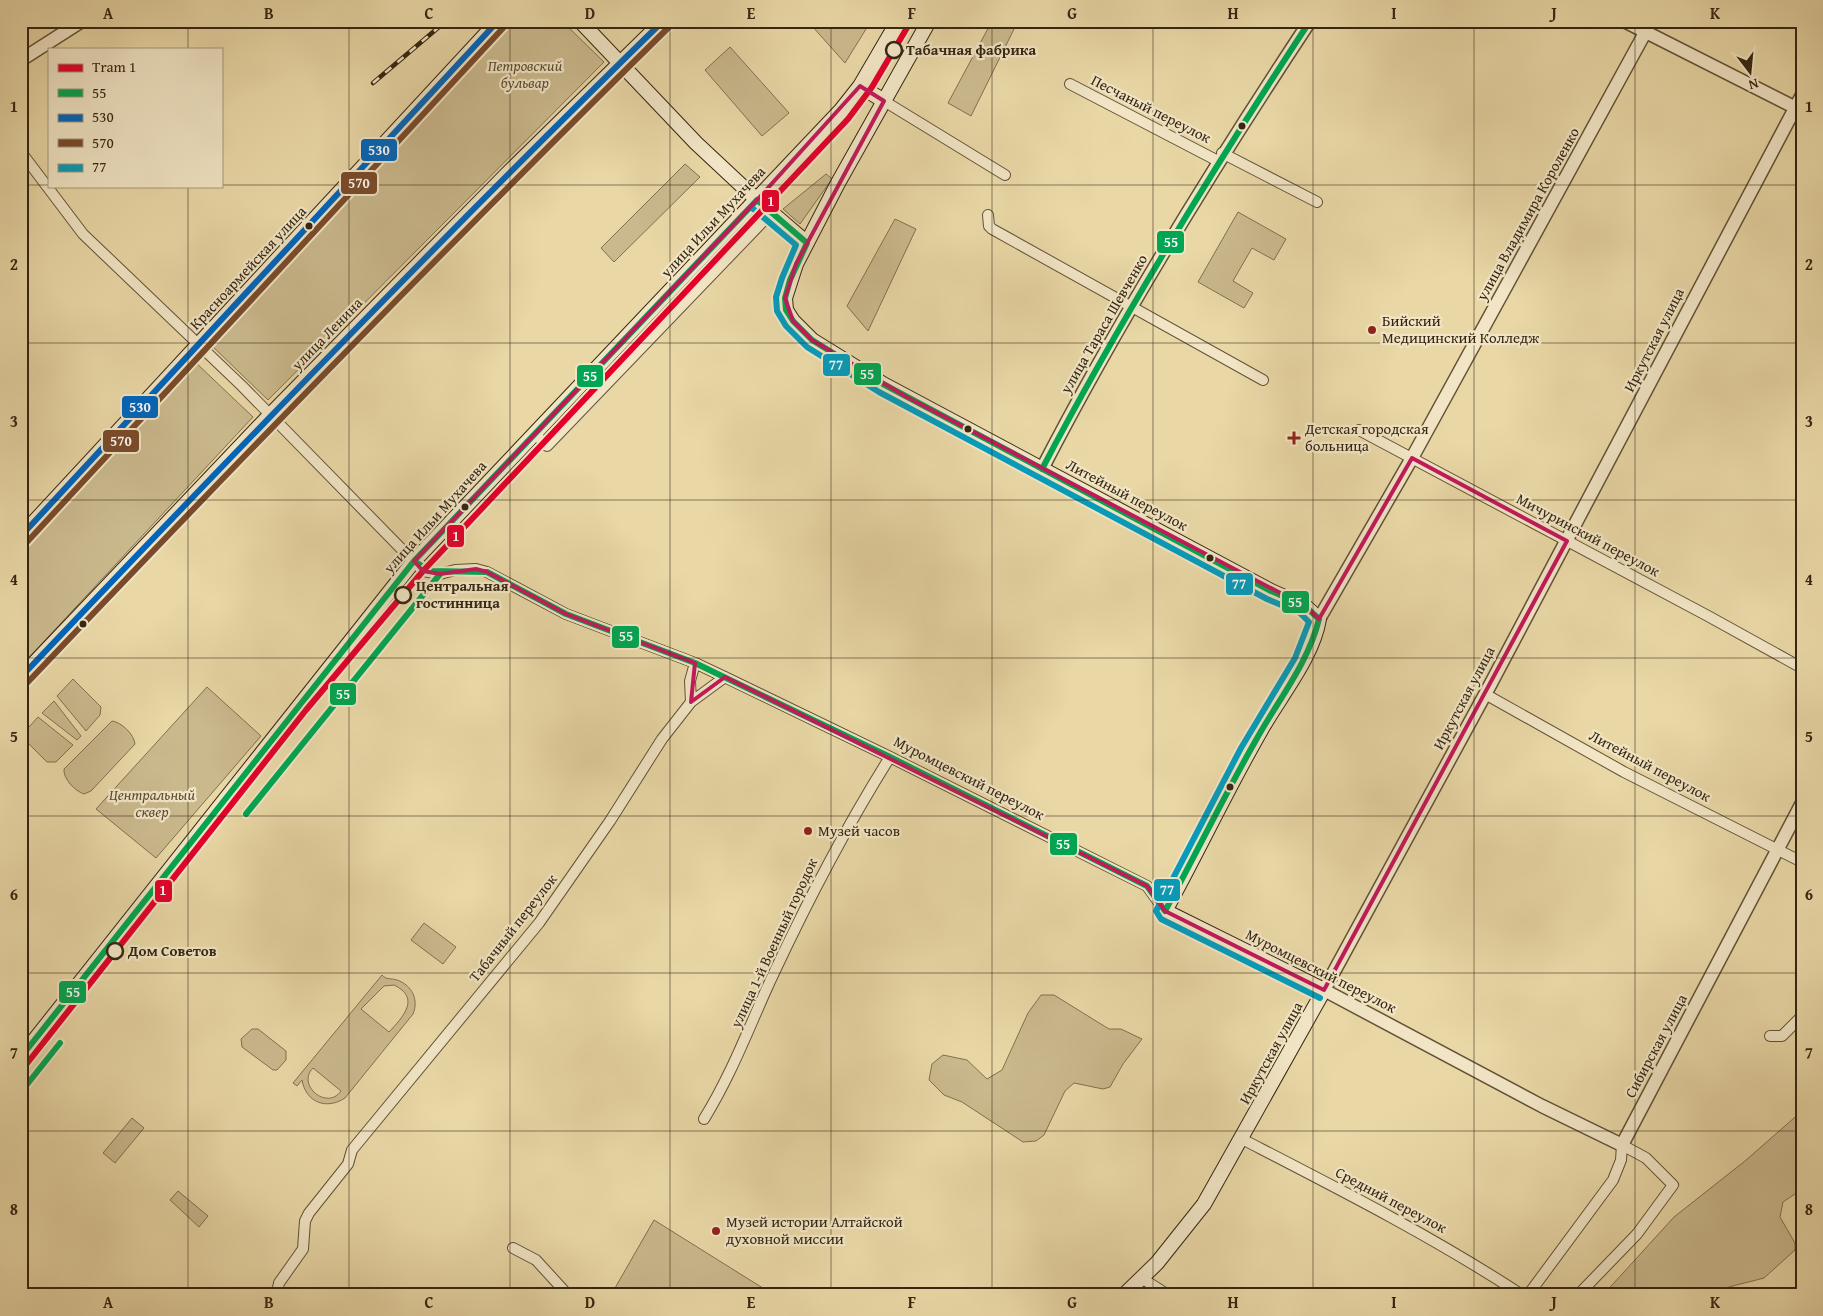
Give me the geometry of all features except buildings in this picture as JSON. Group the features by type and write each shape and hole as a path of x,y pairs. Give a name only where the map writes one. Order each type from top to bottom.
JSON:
{"main road":[{"name":"Красноармейская улица","path":"21,536 498,21"},
{"path":"580,21 696,143 757,200 807,243 929,21"},
{"name":"улица Ленина","path":"21,677 270,415 507,174 663,21"},
{"name":"улица Ильи Мухачева","path":"21,1057 414,562 841,110 860,86 898,21"},
{"path":"860,86 884,101"},
{"name":"Литейный переулок","path":"807,243 790,280 785,298 786,310 793,321 812,340 883,384 1271,591 1304,606 1319,620"},
{"name":"улица Владимира Короленко","path":"1165,911 1248,754 1309,650 1316,634 1319,620"},
{"name":"Муромцевский переулок","path":"1165,911 1324,990"},
{"name":"Иркутская улица","path":"1124,1295 1143,1279 1194,1218 1242,1139 1324,990"}],"street":[{"path":"21,60 82,21"},
{"name":"улица Тараса Шевченко","path":"1042,469 1132,307 1220,157 1310,21"},
{"path":"1626,22 1799,109"},
{"name":"улица Владимира Короленко","path":"1319,620 1412,458 1646,31"},
{"name":"Песчаный переулок","path":"1070,84 1316,202"},
{"name":"Иркутская улица","path":"1324,990 1799,109 1802,96"},
{"path":"884,101 1004,175"},
{"name":"Муромцевский переулок","path":"21,152 48,187"},
{"name":"Муромцевский переулок","path":"49,188 84,234 270,415 423,570 440,574 468,569 487,572 566,614 695,663 890,757 1147,886 1165,911"},
{"path":"535,434 547,446 772,212"},
{"path":"988,216 988,226 992,229 1263,380"},
{"name":"Мичуринский переулок","path":"1359,430 1802,668"},
{"path":"691,702 690,681 695,663"},
{"name":"Табачный переулок","path":"282,1295 278,1288 278,1283 303,1249 305,1221 348,1164 352,1150 538,923 610,821 662,739 691,702 725,677"},
{"name":"Литейный переулок","path":"1485,694 1624,772 1802,862"},
{"name":"улица 1-й Военный городок","path":"704,1119 727,1080 773,974 843,834 890,757"},
{"name":"Сибирская улица","path":"1528,1295 1613,1180 1620,1165 1622,1145 1802,803"},
{"name":"Муромцевский переулок","path":"1324,990 1542,1106 1622,1145"},
{"path":"1770,1036 1782,1036 1802,1016"},
{"name":"Средний переулок","path":"1242,1139 1388,1214 1483,1269 1522,1295"},
{"path":"1578,1295 1637,1234 1673,1185 1646,1158 1622,1145"},
{"path":"513,1248 536,1260 568,1295"},
{"path":"1143,1279 1168,1295"}],"highlighted area":[{"path":"860,86 884,101 796,264 785,298 793,321 812,340 905,396 1305,606 1319,619 1412,458 1567,541 1324,990 1165,911 1147,886 725,677 691,702 695,663 566,614 487,572 476,569 440,574 423,571 414,561 757,200"}],"green space":[{"name":"Петровский бульвар","path":"509,21 562,21 604,62 268,400 210,344"},
{"path":"816,21 871,21 845,63 812,26"},
{"path":"992,21 1018,21 971,116 948,103"},
{"path":"730,47 789,113 762,136 705,70"},
{"path":"685,164 700,177 614,262 601,248"},
{"path":"826,174 832,179 800,224 783,209"},
{"path":"1238,212 1286,239 1274,260 1252,248 1233,281 1253,293 1244,308 1198,282"},
{"path":"895,219 916,229 868,331 847,306"},
{"path":"193,360 253,417 21,666 21,544"},
{"path":"73,679 101,707 100,715 86,731 57,696"},
{"name":"Центральный сквер","path":"207,687 261,736 156,858 96,809"},
{"path":"54,701 81,736 77,740 42,713"},
{"path":"38,717 73,745 56,762 47,762 21,736"},
{"path":"112,721 126,729 132,736 135,744 91,791 84,794 70,784 65,777 64,769"},
{"path":"424,923 456,947 443,964 411,940"},
{"path":"382,975 407,985 415,998 413,1014 345,1098 338,1102 325,1104 318,1102 308,1094 302,1080 297,1086 293,1083","holes":["394,985 407,996 408,1002 404,1014 389,1032 361,1009 384,986","313,1068 341,1091 335,1096 328,1098 315,1093 308,1082"]},
{"path":"1041,995 1054,995 1109,1029 1121,1029 1142,1039 1123,1064 1110,1087 1103,1089 1074,1083 1065,1091 1044,1135 1036,1141 1023,1142 962,1102 944,1095 929,1080 932,1064 943,1055 967,1060 987,1079 1002,1070 1028,1013"},
{"path":"252,1029 258,1029 286,1051 286,1060 277,1070 273,1070 242,1047 241,1039"},
{"path":"1802,1111 1802,1192 1798,1192 1783,1202 1780,1217 1795,1243 1795,1250 1764,1278 1725,1288 1682,1295 1603,1295 1674,1217 1745,1161"},
{"path":"132,1118 144,1128 115,1163 103,1153"},
{"path":"178,1191 208,1216 199,1227 170,1200"},
{"path":"654,1220 774,1295 611,1295"}],"railway":[{"path":"373,83 446,21"}],"tram line":[{"name":"1","path":"21,1071 306,710 423,571 848,119 872,87 911,21"}],"transit line":[{"name":"530","path":"21,536 498,21"},
{"name":"530","path":"21,677 339,346 663,21"},
{"name":"55","path":"1042,469 1170,242 1310,21"},
{"name":"570","path":"27,542 504,27"},
{"name":"570","path":"27,683 345,352 669,27"},
{"name":"55","path":"757,200 807,243 790,280 785,298 786,310 793,321 812,340 883,384 1271,591 1305,606 1319,619 1308,651 1300,667 1244,761 1165,911 1147,886 890,757 695,663 566,614 487,572 430,571 414,561 757,200"},
{"name":"77","path":"751,207 796,245 776,297 777,311 786,326 807,347 879,392 1267,599 1300,613 1309,622 1295,658 1241,748 1156,911 1161,919 1320,998"},
{"name":"55","path":"21,1057 414,561"},
{"name":"55","path":"246,814 440,574"},
{"name":"55","path":"21,1092 60,1043"}],"place":[{"name":"Табачная фабрика","path":"894,50"},
{"name":"Бийский Медицинский Колледж","path":"1372,330"},
{"name":"Детская городская больница","path":"1294,438"},
{"name":"Центральная гостинница","path":"403,595"},
{"name":"Музей часов","path":"808,831"},
{"name":"Дом Советов","path":"115,951"},
{"name":"Музей истории Алтайской духовной миссии","path":"716,1231"}]}
